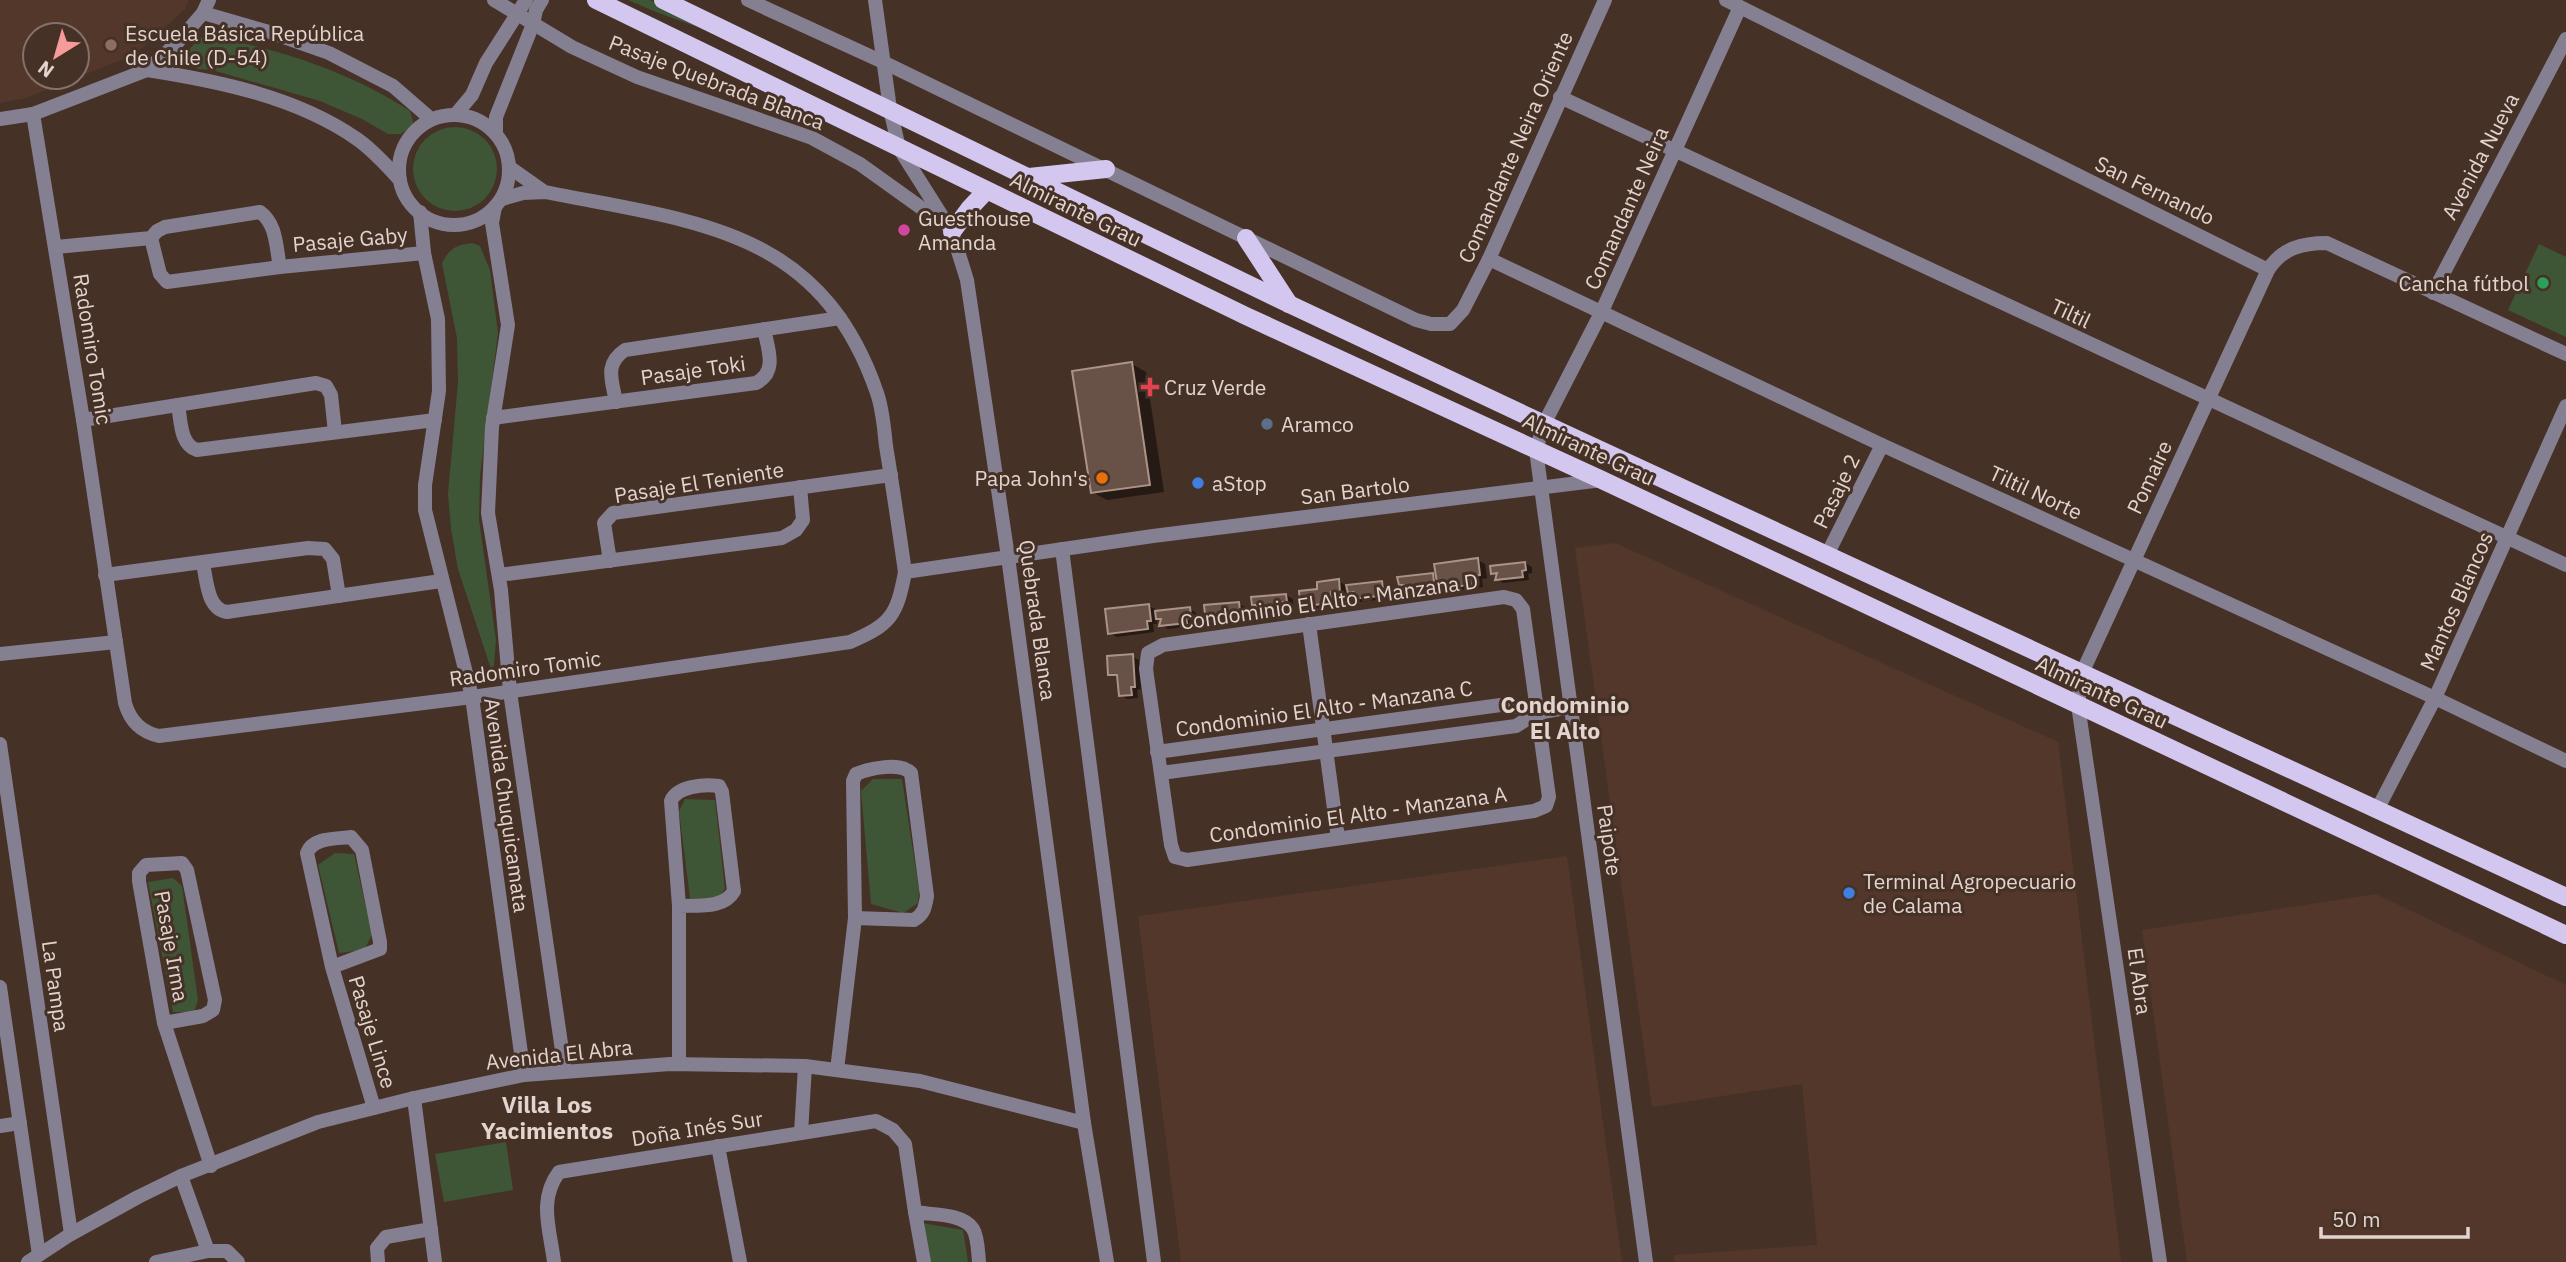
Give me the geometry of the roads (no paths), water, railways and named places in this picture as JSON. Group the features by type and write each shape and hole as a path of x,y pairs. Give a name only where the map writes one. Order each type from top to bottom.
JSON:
{"main road":[{"name":"Almirante Grau","path":"596,0 1258,321 1602,480 2566,935"},
{"name":"Almirante Grau","path":"663,0 1289,304 2566,897"},
{"path":"1029,177 1105,169"},
{"path":"952,232 986,191"},
{"path":"1246,238 1289,304"}],"street":[{"name":"Pasaje Quebrada Blanca","path":"494,0 572,47 637,77 812,138 860,164 952,232"},
{"path":"456,114 472,95 486,63 526,0"},
{"path":"496,134 496,117 542,0"},
{"path":"748,0 883,62 1246,238"},
{"name":"Quebrada Blanca","path":"875,0 890,109 899,148 952,232 967,281 1008,557 1084,1123 1107,1262"},
{"name":"Comandante Neira Oriente","path":"1246,238 1416,320 1431,324 1450,324 1463,310 1489,259 1605,0"},
{"name":"San Fernando","path":"1726,0 2268,270"},
{"path":"0,118 33,114 147,70 177,43 206,7 329,53 393,86 431,119"},
{"name":"Comandante Neira","path":"1544,424 1602,311 1740,7"},
{"name":"Avenida Nueva","path":"2433,293 2566,40"},
{"name":"Avenida Chuquicamata","path":"147,70 210,80 282,102 324,120 358,139 400,180 407,198 420,212 424,253 438,319 439,391 425,485 425,510 471,697 524,1075"},
{"name":"Tiltil","path":"1560,97 2566,565"},
{"name":"Radomiro Tomic","path":"33,114 128,713 141,729 159,736 510,692 850,642 876,631 890,619 900,597 905,572 878,396 855,340 841,318 810,281 769,252 690,221 545,192 523,193 498,203"},
{"path":"400,180 400,162 405,144 416,130 431,119 456,114 478,120 496,134 503,144 509,167"},
{"name":"Avenida Chuquicamata","path":"509,167 509,178 492,223 508,325 493,418 488,513 499,575 510,692 565,1071"},
{"name":"Radomiro Tomic","path":"509,167 545,192"},
{"path":"420,212 438,222 458,225 478,219 498,203"},
{"name":"Pasaje Gaby","path":"56,247 151,238 165,227 260,212 269,218 273,227 279,267"},
{"name":"Pasaje Gaby","path":"151,238 160,274 167,282 279,267 424,253"},
{"path":"2268,270 2277,257 2290,249 2309,243 2327,243 2566,354"},
{"name":"Tiltil Norte","path":"1489,259 1882,445 2435,698 2566,761"},
{"name":"Pomaire","path":"2078,705 2082,673 2268,270"},
{"name":"Pasaje Toki","path":"616,402 610,367 616,356 625,350 841,318"},
{"name":"Pasaje Toki","path":"493,418 756,383 765,378 771,368 764,329"},
{"path":"83,419 316,383 326,386 331,395 335,432"},
{"path":"178,405 185,442 197,450 435,420"},
{"name":"Mantos Blancos","path":"2377,810 2435,698 2566,406"},
{"name":"Paipote","path":"1544,424 1536,450 1646,1262"},
{"name":"Pasaje 2","path":"1827,555 1882,445"},
{"name":"Pasaje El Teniente","path":"610,561 604,523 613,513 891,475"},
{"name":"San Bartolo","path":"905,572 1062,549 1602,480"},
{"name":"Pasaje El Teniente","path":"499,575 782,538 796,530 803,520 800,488"},
{"path":"105,575 307,548 324,549 333,559 339,596"},
{"path":"1062,549 1154,1262"},
{"path":"203,564 212,604 219,611 227,612 441,581"},
{"name":"Condominio El Alto - Manzana D","path":"1157,752 1146,668 1148,653 1163,645 1504,597 1516,600 1523,609 1537,713"},
{"path":"1309,625 1338,838"},
{"path":"0,654 116,642"},
{"name":"Condominio El Alto - Manzana C","path":"1157,752 1508,704 1537,713"},
{"name":"El Abra","path":"2078,705 2160,1262"},
{"path":"1157,752 1161,773 1516,726 1537,713 1571,707"},
{"name":"Condominio El Alto - Manzana A","path":"1161,773 1171,845 1175,857 1187,860 1534,811 1546,806 1549,797 1537,713"},
{"name":"La Pampa","path":"0,744 71,1234"},
{"path":"837,1070 855,918 853,780 856,774 863,771 899,766 906,768 911,774 927,896 925,909 914,920 855,918"},
{"path":"679,906 723,903 730,899 734,891 722,792 719,786 680,790 673,794 671,801 679,906 680,1064"},
{"name":"Pasaje Lince","path":"332,967 380,949 362,850 351,837 316,842 309,847 307,853 332,967 374,1108"},
{"name":"Pasaje Irma","path":"164,1023 203,1016 212,1010 215,1000 187,870 182,863 174,862 146,866 139,873 164,1023 211,1166"},
{"path":"0,987 20,1123 33,1259"},
{"name":"Avenida El Abra","path":"33,1259 71,1234 181,1176 318,1122 524,1075 680,1064 805,1066 920,1081 1084,1123"},
{"path":"801,1133 805,1066"},
{"path":"414,1098 435,1262"},
{"name":"Doña Inés Sur","path":"554,1262 546,1199 550,1184 559,1172 876,1121 892,1130 905,1144 915,1212"},
{"path":"0,1126 20,1123"},
{"path":"718,1146 740,1262"},
{"path":"181,1176 208,1251"},
{"path":"924,1262 915,1212 968,1223 975,1231 979,1262"},
{"path":"379,1262 377,1248 386,1237 431,1229"},
{"path":"156,1262 208,1251 227,1251 238,1262"}],"place":[{"name":"Escuela Básica República de Chile (D-54)","path":"111,45"},
{"name":"Guesthouse Amanda","path":"904,230"},
{"name":"Cancha fútbol","path":"2543,283"},
{"name":"Cruz Verde","path":"1150,387"},
{"name":"Aramco","path":"1267,424"},
{"name":"Papa John's","path":"1102,478"},
{"name":"aStop","path":"1198,483"},
{"name":"Terminal Agropecuario de Calama","path":"1849,893"}],"district":[{"name":"Condominio El Alto","path":"1565,717"},
{"name":"Villa Los Yacimientos","path":"547,1117"}]}
